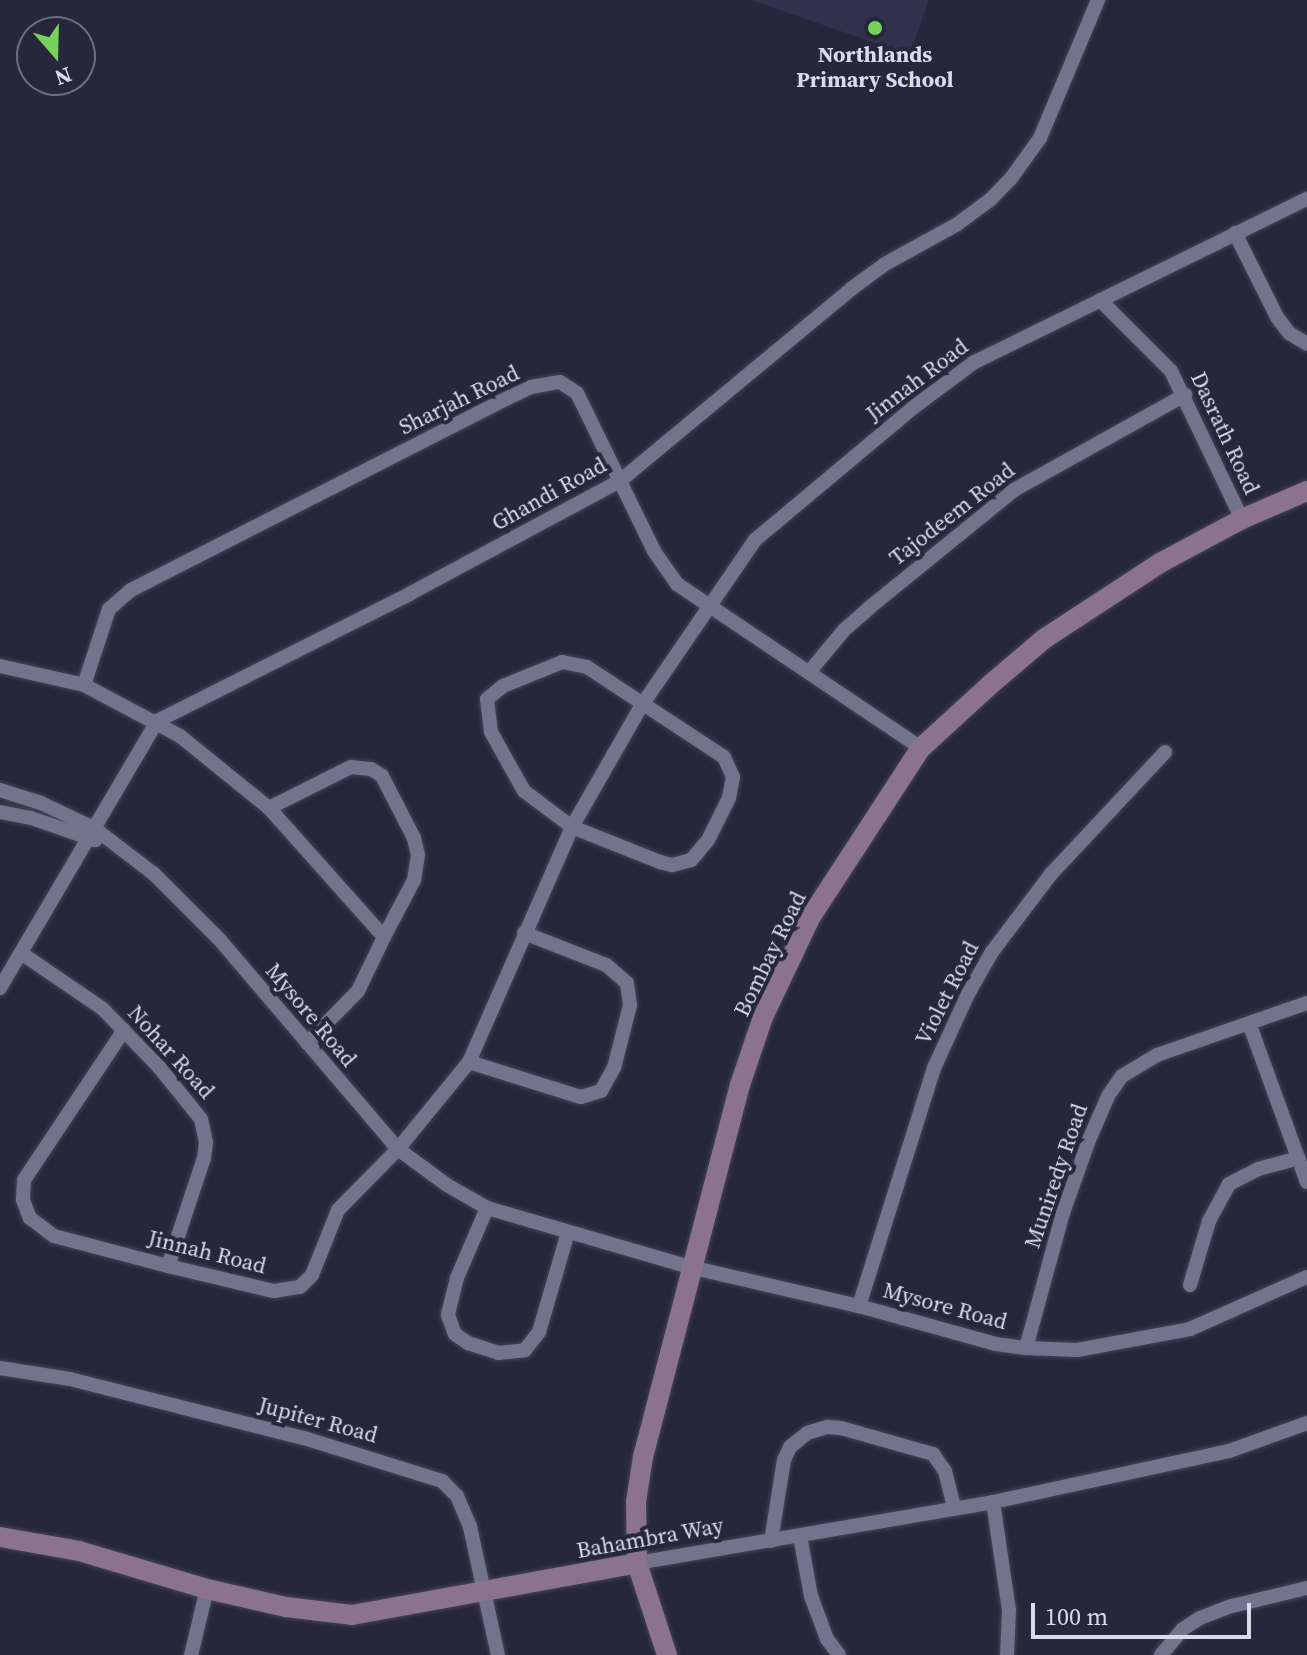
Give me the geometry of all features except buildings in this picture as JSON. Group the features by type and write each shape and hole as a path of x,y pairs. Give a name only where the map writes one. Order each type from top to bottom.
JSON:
{"street":[{"name":"Ghandi Road","path":"157,721 409,594 620,481 851,289 885,264 956,225 991,199 1031,154 1040,138 1098,0"},
{"name":"Jinnah Road","path":"124,1030 24,1180 23,1200 30,1218 54,1236 168,1266 274,1291 300,1287 312,1275 338,1210 398,1149 469,1062 572,827 642,705 755,540 914,407 983,357 1307,199"},
{"path":"1235,233 1277,317 1289,333 1307,344"},
{"name":"Dasrath Road","path":"1100,300 1155,353 1185,395 1242,519"},
{"name":"Sharjah Road","path":"84,685 109,609 131,590 531,387 560,382 577,393 666,572 708,606 810,671 921,748"},
{"name":"Tajodeem Road","path":"810,671 861,615 1014,490 1185,395"},
{"name":"Bombay Road","path":"667,1655 637,1563 636,1502 643,1457 740,1085 763,1017 810,918 921,748 1044,639 1146,571 1242,519 1307,491"},
{"path":"562,662 587,667 642,705 714,748 731,767 729,798 708,840 691,860 672,865 572,827 532,801 524,791 491,732 487,699 503,686 562,662"},
{"path":"0,666 84,685 157,721 269,808 384,937"},
{"path":"0,988 157,721"},
{"name":"Violet Road","path":"859,1306 934,1068 968,994 992,952 1051,874 1165,752"},
{"path":"269,808 351,767 371,769 382,776 414,838 418,855 414,880 358,991 307,1043"},
{"name":"Mysore Road","path":"0,790 41,803 108,841 154,874 195,913 398,1149 447,1185 487,1208 694,1268 859,1306 996,1344 1026,1348 1077,1350 1190,1329 1307,1277"},
{"name":"Mysore Road","path":"0,812 92,833"},
{"path":"469,1062 581,1097 601,1091 614,1068 630,1005 627,983 606,965 524,933"},
{"name":"Nohar Road","path":"21,953 79,991 124,1030 191,1104 205,1132 204,1158 168,1266"},
{"name":"Muniredy Road","path":"1026,1348 1063,1213 1108,1096 1135,1066 1157,1055 1307,1003"},
{"path":"1249,1023 1307,1182"},
{"path":"1190,1285 1209,1221 1229,1184 1258,1169 1299,1158"},
{"path":"487,1208 457,1278 448,1315 455,1334 468,1343 498,1353 525,1350 539,1332 568,1232"},
{"name":"Jupiter Road","path":"0,1368 70,1379 425,1473 442,1481 463,1508 498,1655"},
{"name":"Bahambra Way","path":"0,1537 79,1551 207,1589 286,1607 352,1615 993,1502 1229,1451 1307,1423"},
{"path":"771,1541 781,1474 790,1447 807,1433 827,1427 841,1428 933,1454 942,1463 954,1507"},
{"path":"993,1502 1009,1610 1007,1655"},
{"path":"800,1536 811,1596 827,1639 839,1655"},
{"path":"1161,1655 1183,1629 1207,1615 1307,1588"},
{"path":"191,1655 207,1589"}],"shaded area":[{"name":"Northlands Primary School","path":"751,0 929,0 909,55"}],"place":[{"name":"Northlands Primary School","path":"875,28"}]}
